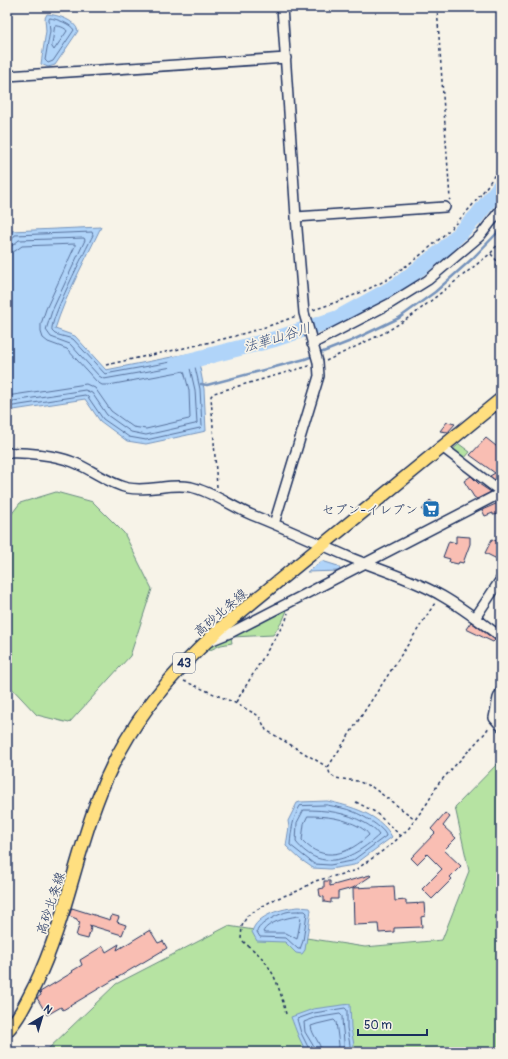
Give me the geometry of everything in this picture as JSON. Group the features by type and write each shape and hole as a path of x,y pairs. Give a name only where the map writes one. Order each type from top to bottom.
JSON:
{"main road":[{"name":"高砂北条線","path":"7,1031 27,1001 42,971 54,940 96,804 109,772 127,737 154,697 205,642 501,399"}],"street":[{"path":"274,524 318,376 318,363 304,313 282,7"},
{"path":"7,76 286,58"},
{"path":"296,217 445,207"},
{"path":"313,347 326,336 391,303 428,280 480,236 501,209"},
{"path":"205,642 232,632 364,563 500,496 442,447"},
{"path":"7,453 53,457 72,462 127,488 140,489 170,486 191,488 441,595 501,637"},
{"path":"475,618 501,579"},
{"path":"501,691 494,718 501,726"}],"path":[{"path":"437,7 450,199 445,207"},
{"path":"106,364 230,337 276,324 344,300 387,279 422,254 466,214 495,175 501,164"},
{"path":"218,499 211,396 214,393 318,363 386,332 434,299 491,254 501,240"},
{"path":"491,254 498,261 501,349"},
{"path":"328,768 441,595"},
{"path":"236,703 286,620 291,601"},
{"path":"173,676 236,703 259,716 266,730 324,764 328,768 330,774 335,778 357,781 372,787 415,819"},
{"path":"286,1014 279,989 270,969 260,956 248,947 241,939 242,926 247,916 275,899 298,891 315,881 354,871 391,845 401,836 415,819 428,802 438,784 485,734 494,718"},
{"path":"356,802 375,812 401,836"}],"green space":[{"path":"459,444 470,452 463,460 451,451"},
{"path":"56,492 93,502 124,533 152,589 130,656 69,723 37,715 7,683 7,520 20,503"},
{"path":"287,607 288,608 283,620 273,635 232,637"},
{"path":"231,637 232,643 221,645 197,656 209,646"},
{"path":"501,760 501,1052 45,1052 116,984 228,926 365,947 442,940 469,871 455,807"}],"water":[{"path":"47,14 61,17 70,21 78,31 55,65 48,67 41,64 46,31 45,18"},
{"path":"101,227 70,290 55,329 75,336 106,370 197,352 204,389 206,431 146,444 127,441 100,421 85,399 7,411 7,244 11,231"},
{"path":"322,561 338,566 340,569 339,571 307,572"},
{"path":"327,801 364,812 380,822 392,837 354,865 330,869 313,868 300,859 286,846 289,827 288,821 297,803"},
{"path":"299,907 310,908 311,910 305,950 302,954 296,953 285,942 257,941 252,932 259,921 264,917 278,911"},
{"path":"350,1004 351,1028 354,1045 353,1052 307,1052 291,1017 313,1009"}],"building":[{"path":"447,422 455,424 448,432 440,431"},
{"path":"486,438 501,450 501,477 498,475 495,480 490,476 495,473 470,455"},
{"path":"471,476 479,484 491,492 477,499 474,497 464,481"},
{"name":"セブン-イレブン","path":"430,500 439,508 431,517 422,510"},
{"path":"498,503 501,514 493,515 493,513 485,516 482,510"},
{"path":"456,536 470,537 470,544 463,563 459,562 458,564 449,562 450,559 443,557 449,541 456,543"},
{"path":"492,539 501,543 501,556 499,560 485,553"},
{"path":"471,622 495,640 493,642 466,629"},
{"path":"445,813 450,817 443,826 456,838 444,850 461,866 450,877 452,879 432,899 422,889 442,869 427,854 417,864 411,858 435,833 431,829"},
{"path":"370,875 371,876 353,888 338,892 338,899 331,899 331,903 324,902 324,897 320,896 319,889 324,888 324,881 330,881 330,886"},
{"path":"394,886 395,901 406,900 406,904 424,903 425,916 421,917 422,927 394,928 394,932 379,933 378,924 354,925 353,888"},
{"path":"72,908 110,920 112,915 119,917 117,922 126,925 122,935 89,925 91,928 88,939 76,936 80,922 69,916"},
{"path":"150,930 158,943 163,941 167,948 63,1010 61,1007 47,1015 37,998 41,995 40,992 73,972 72,971 82,965 80,960 103,946 106,952 119,944 117,950"}],"waterway":[{"name":"法華山谷川","path":"177,364 275,339 338,318 398,285 443,250 476,217 501,185"},
{"path":"201,384 207,385 305,359 351,341 399,318 435,292 473,258 501,229"}],"place":[{"name":"セブン-イレブン","path":"431,509"}]}
